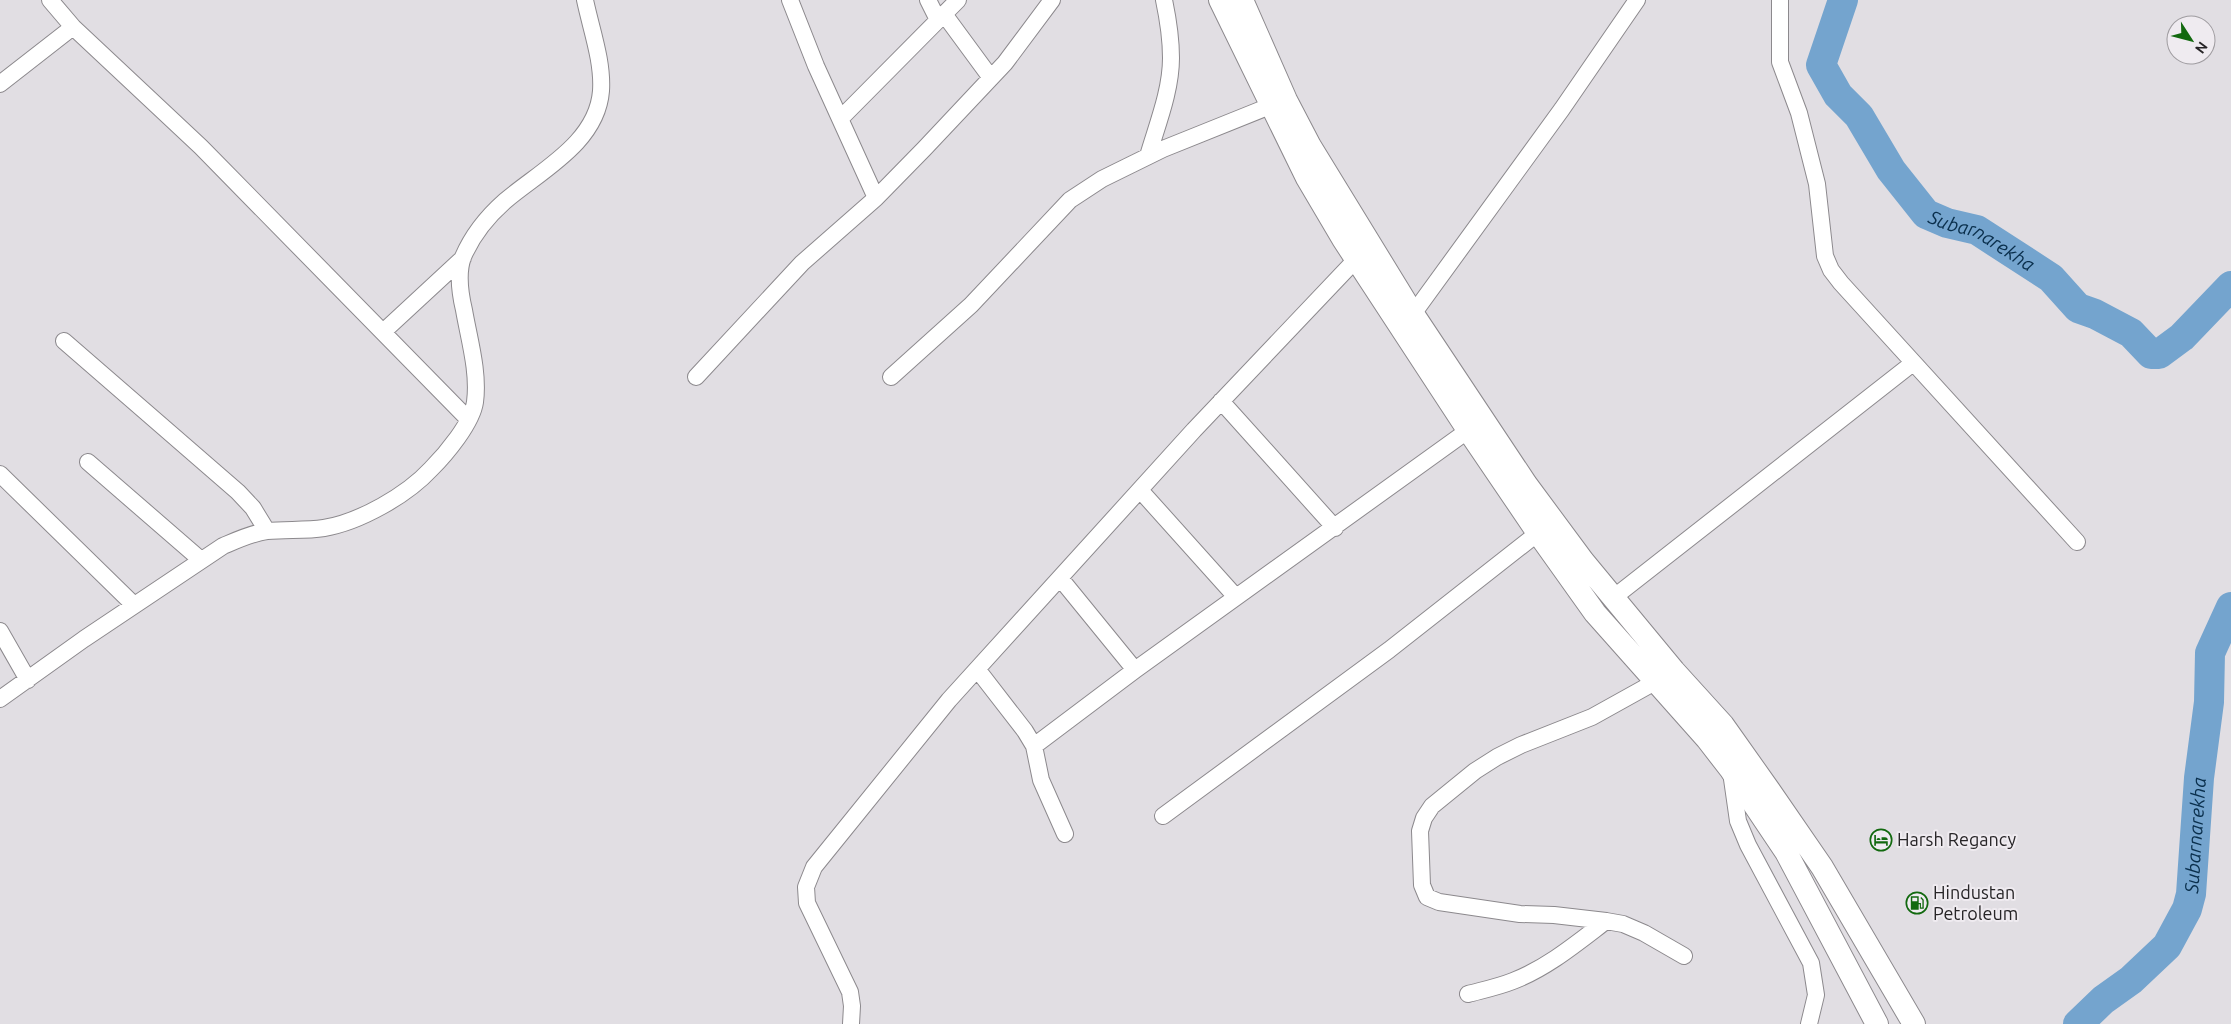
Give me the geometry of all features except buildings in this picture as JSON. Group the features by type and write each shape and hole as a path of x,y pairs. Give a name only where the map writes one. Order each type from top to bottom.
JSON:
{"main road":[{"path":"1220,0 1270,106 1307,178 1413,314 1538,534 1595,613 1708,739 1731,770 1786,852 1877,1024"},
{"path":"1242,0 1298,123 1363,252 1476,425 1537,499 1613,598 1674,671 1723,725 1822,867 1914,1024"}],"street":[{"path":"50,0 74,27 200,147 468,419"},
{"path":"383,332 463,258 474,237 504,202 571,148 585,133 595,116 601,92 599,61 585,0"},
{"path":"790,0 816,66 876,198"},
{"path":"928,0 991,78"},
{"path":"841,118 958,0"},
{"path":"696,376 802,264 876,198 991,78 1019,46 1052,0"},
{"path":"1148,156 1167,88 1171,59 1169,26 1164,0"},
{"path":"1413,314 1562,109 1637,0"},
{"path":"1780,0 1780,62 1799,113 1817,184 1825,256 1831,270 1840,283 2076,542"},
{"path":"0,84 74,27"},
{"path":"891,377 971,305 1070,200 1102,179 1148,156 1270,106"},
{"path":"851,1024 852,1006 850,992 814,921 807,903 806,887 814,867 949,700 1222,401 1363,252"},
{"path":"0,700 134,605 223,546 244,537 266,531 289,532 325,528 344,523 371,512 408,489 430,470 447,451 468,419 475,403 475,375 460,280 463,258"},
{"path":"64,341 238,492 254,508 266,531"},
{"path":"1613,598 1914,363"},
{"path":"1222,401 1335,528"},
{"path":"1034,746 1135,670 1476,425"},
{"path":"88,462 201,560"},
{"path":"0,474 134,605"},
{"path":"1140,490 1236,597"},
{"path":"1162,816 1389,650 1538,534"},
{"path":"1060,578 1135,670"},
{"path":"0,631 28,680"},
{"path":"978,669 1025,731 1034,746 1041,780 1065,834"},
{"path":"1655,682 1592,718 1520,745 1475,771 1432,806 1424,818 1420,831 1422,885 1423,891 1432,901 1520,914 1554,915 1623,924 1644,933 1684,956"},
{"path":"1723,725 1738,821 1810,963 1816,995 1808,1024"},
{"path":"1468,994 1512,981 1538,969 1606,921"}],"waterway":[{"name":"Subarnarekha","path":"1843,0 1821,65 1838,95 1859,116 1891,170 1926,214 1947,223 1977,230 2051,278 2078,308 2095,314 2131,333 2151,354 2159,354 2182,337 2231,286"},
{"name":"Subarnarekha","path":"2078,1024 2103,1000 2131,980 2167,946 2187,909 2191,894 2199,778 2209,702 2210,653 2231,607"}],"place":[{"name":"Harsh Regancy","path":"1881,840"},
{"name":"Hindustan Petroleum","path":"1917,903"}]}
